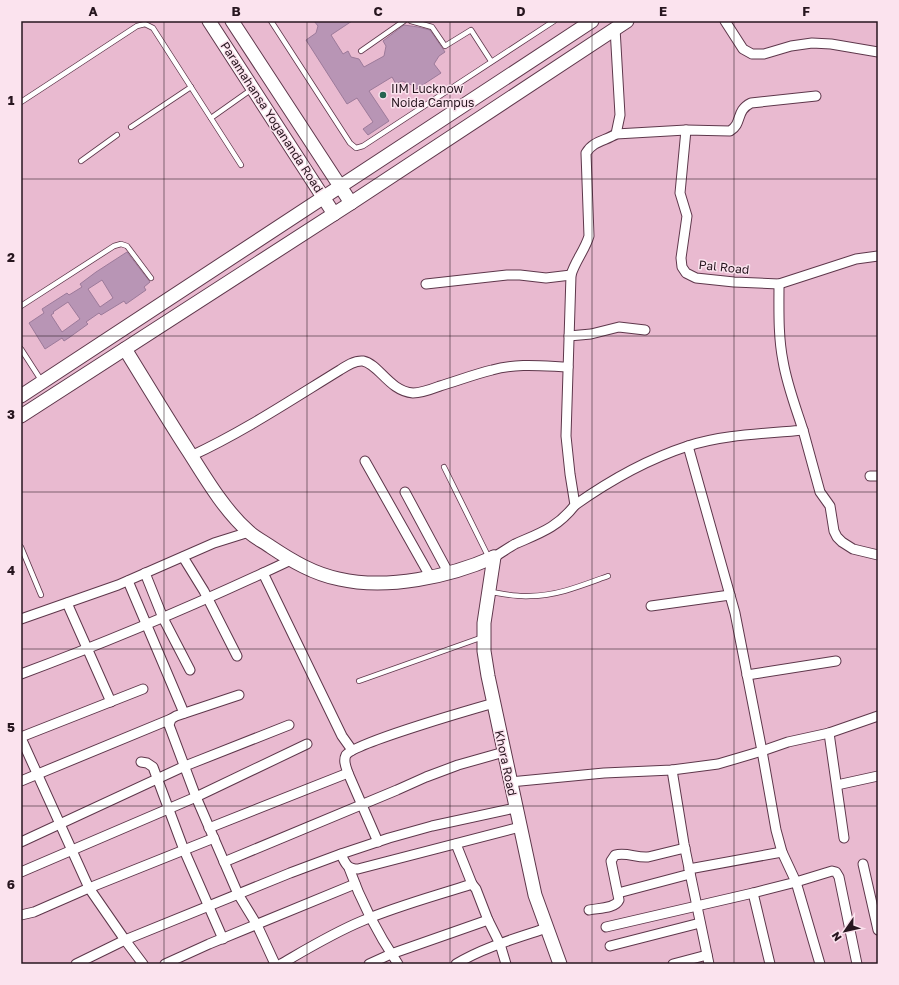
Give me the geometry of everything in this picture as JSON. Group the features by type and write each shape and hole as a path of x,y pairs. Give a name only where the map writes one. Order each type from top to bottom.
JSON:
{"street":[{"name":"Paramahansa Yogananda Road","path":"209,21 334,214"},
{"name":"Paramahansa Yogananda Road","path":"232,21 351,203"},
{"path":"21,396 592,21"},
{"path":"21,416 351,203 613,25 627,21"},
{"path":"726,21 743,49 752,54 764,54 791,46 812,43 831,44 878,52"},
{"path":"613,25 620,114 616,134"},
{"path":"575,506 566,436 571,275 589,236 586,153 590,146 616,134 686,130 730,131 737,125 740,112 744,106 751,103 816,96"},
{"name":"Pal Road","path":"686,130 680,193 687,216 681,258 682,267 686,273 696,278 734,282 779,284 856,260 878,256"},
{"path":"426,284 507,275 546,278 571,275"},
{"path":"779,284 779,331 783,361 820,492 830,506 836,537 853,548 878,555"},
{"path":"569,336 591,334 619,327 645,330"},
{"path":"125,349 206,481 249,532 291,560 310,570 340,580 368,583 402,582 477,565 514,545 555,526 575,506 591,494 620,477 652,461 688,446 725,438 803,430"},
{"path":"191,456 241,431 340,370 356,362 363,361 371,365 390,384 402,390 414,393 511,365 568,368"},
{"path":"688,446 735,614 776,830 782,852 796,882 820,964"},
{"path":"365,461 430,576"},
{"path":"405,492 448,572"},
{"path":"21,619 128,581 214,543 249,532"},
{"path":"183,557 208,599 237,656"},
{"name":"Khora Road","path":"492,558 484,623 484,651 515,808 535,894 560,964"},
{"path":"21,674 88,649 208,599 291,560"},
{"path":"145,573 163,618 190,670"},
{"path":"263,573 342,736 352,750"},
{"path":"128,581 184,713"},
{"path":"651,606 730,594"},
{"path":"67,603 111,702"},
{"path":"747,675 836,661"},
{"path":"143,689 21,738 89,888 143,964"},
{"path":"21,781 37,773 184,713 239,695"},
{"path":"378,842 344,763 346,756 352,750 435,721 494,703"},
{"path":"510,782 604,773 672,770 718,764 788,742 829,733 878,716"},
{"path":"171,719 169,725 209,828 238,894 257,925 276,964"},
{"path":"21,842 185,766 289,725"},
{"path":"829,733 844,838"},
{"path":"21,872 196,797 306,744"},
{"path":"224,862 426,777 458,765 504,752"},
{"path":"141,762 147,763 152,767 184,850 223,939"},
{"path":"672,770 685,848 708,960 673,964"},
{"path":"209,828 348,773"},
{"path":"837,785 878,776"},
{"path":"76,964 125,940 290,873 342,854 432,826 515,808"},
{"path":"349,868 358,869 520,827"},
{"path":"21,915 40,910 89,888 214,838"},
{"path":"456,844 472,884 476,889 488,920 500,944 506,964"},
{"path":"589,910 618,904 618,893 611,861 615,855 629,854 642,858 685,848"},
{"path":"618,893 690,872 782,852"},
{"path":"342,854 370,917 398,964"},
{"path":"863,864 878,930"},
{"path":"606,926 753,893 832,871 836,872 839,876 857,964"},
{"path":"165,964 355,884"},
{"path":"280,964 334,934 370,917 472,884"},
{"path":"753,893 770,964"},
{"path":"369,964 391,954 488,920"},
{"path":"610,946 700,923"},
{"path":"456,964 500,944 547,928"}],"lane":[{"path":"271,21 350,143 356,148 363,146 554,21"},
{"path":"361,51 404,21"},
{"path":"410,21 432,27 445,46 471,30 491,61"},
{"path":"21,102 136,26 145,24 153,28 241,165"},
{"path":"131,127 191,87"},
{"path":"211,118 253,88"},
{"path":"81,161 117,135"},
{"path":"21,306 114,246 121,244 127,246 151,278"},
{"path":"21,349 42,382"},
{"path":"444,467 492,558"},
{"path":"21,547 41,595"},
{"path":"489,592 518,596 548,594 608,576"},
{"path":"359,681 484,637"}],"building":[{"path":"314,21 352,21 331,35 343,54 348,51 351,57 359,59 364,67 384,56 386,46 383,41 404,25 430,30 445,52 439,56 434,64 441,73 415,90 412,85 402,81 396,84 392,77 369,91 389,121 368,135 363,129 373,122 357,98 347,104 306,40 316,33 318,26"},
{"path":"127,252 150,282 144,287 146,290 126,304 124,301 101,315 99,313 86,322 88,324 64,341 62,338 45,349 29,323 44,313 42,309 67,293 69,295 82,287 80,284","holes":["102,280 113,298 100,307 88,289","68,302 80,319 62,332 51,315"]}],"place":[{"name":"IIM Lucknow Noida Campus","path":"383,95"}]}
